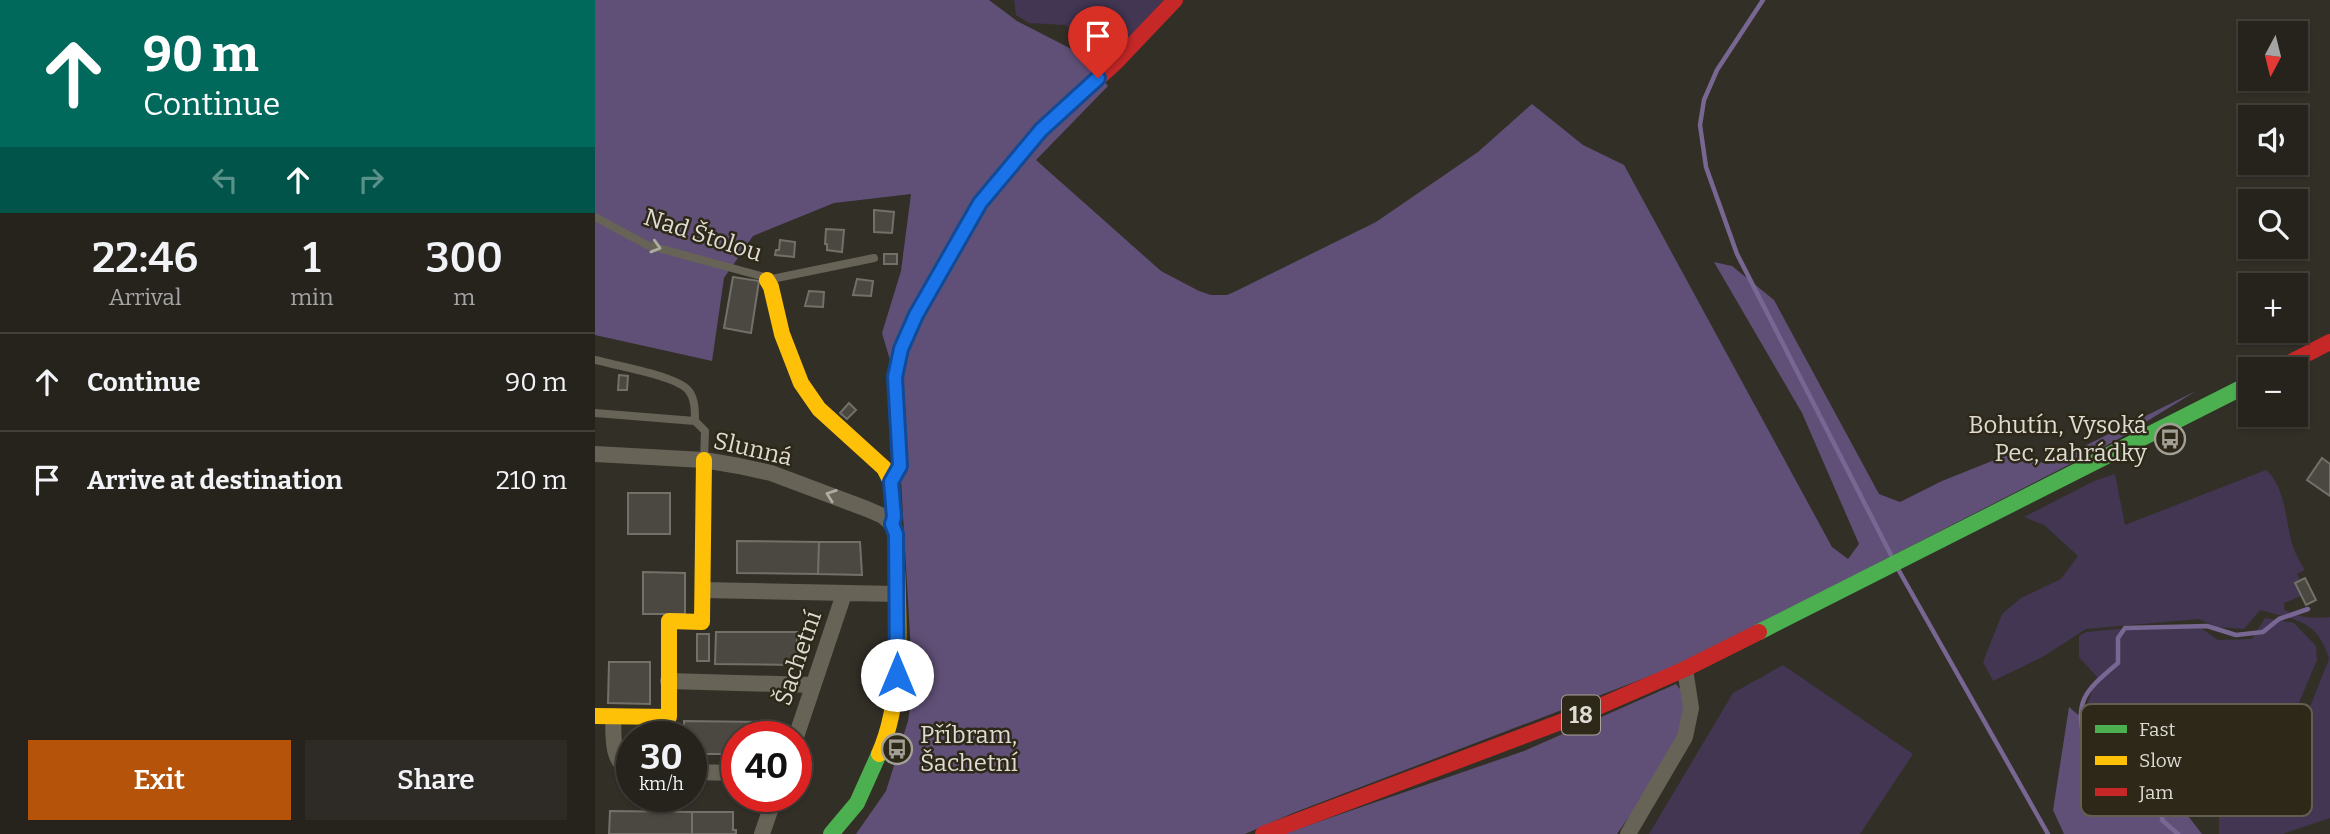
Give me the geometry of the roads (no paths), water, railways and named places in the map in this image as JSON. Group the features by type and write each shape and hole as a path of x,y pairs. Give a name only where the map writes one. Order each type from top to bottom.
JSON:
{"street":[{"path":"831,834 857,803 883,745 893,704 897,675 897,594 896,534 892,524 894,517 891,482 900,466 895,377 901,349 916,315 980,203 1041,130 1117,61 1175,0"},
{"name":"Nad Štolou","path":"767,280 791,361 801,383 819,409 884,468 891,482"},
{"path":"2301,357 2330,342"},
{"name":"18","path":"1263,834 1572,719 1685,669 2238,390"},
{"name":"Slunná","path":"595,454 704,460 771,473 867,509 883,516 892,524"},
{"path":"595,716 669,717 669,621 702,622 704,460"},
{"name":"Šachetní","path":"703,590 897,594"},
{"name":"Šachetní","path":"801,721 844,594"},
{"path":"1628,834 1685,737 1691,708 1685,669"},
{"path":"669,681 813,685"},
{"path":"613,716 616,757"},
{"path":"762,834 770,812"}],"lane":[{"name":"Nad Štolou","path":"595,217 647,245 761,276 767,280"},
{"path":"767,280 874,258"},
{"path":"595,360 677,381 689,390 694,403 695,421"},
{"path":"595,413 695,421 705,431 704,460"}],"waterway":[{"path":"1763,0 1717,70 1704,100 1700,125 1706,167 1737,254 1891,555"},
{"path":"1898,569 2048,834"},
{"path":"2083,704 2090,689 2118,663 2118,638 2125,628 2207,626 2236,635 2263,632 2279,619 2308,609"},
{"path":"2162,816 2162,820 2178,834"}],"place":[{"name":"Bohutín, Vysoká Pec, zahrádky","path":"2170,439"},
{"name":"Příbram, Šachetní","path":"897,749"}]}
